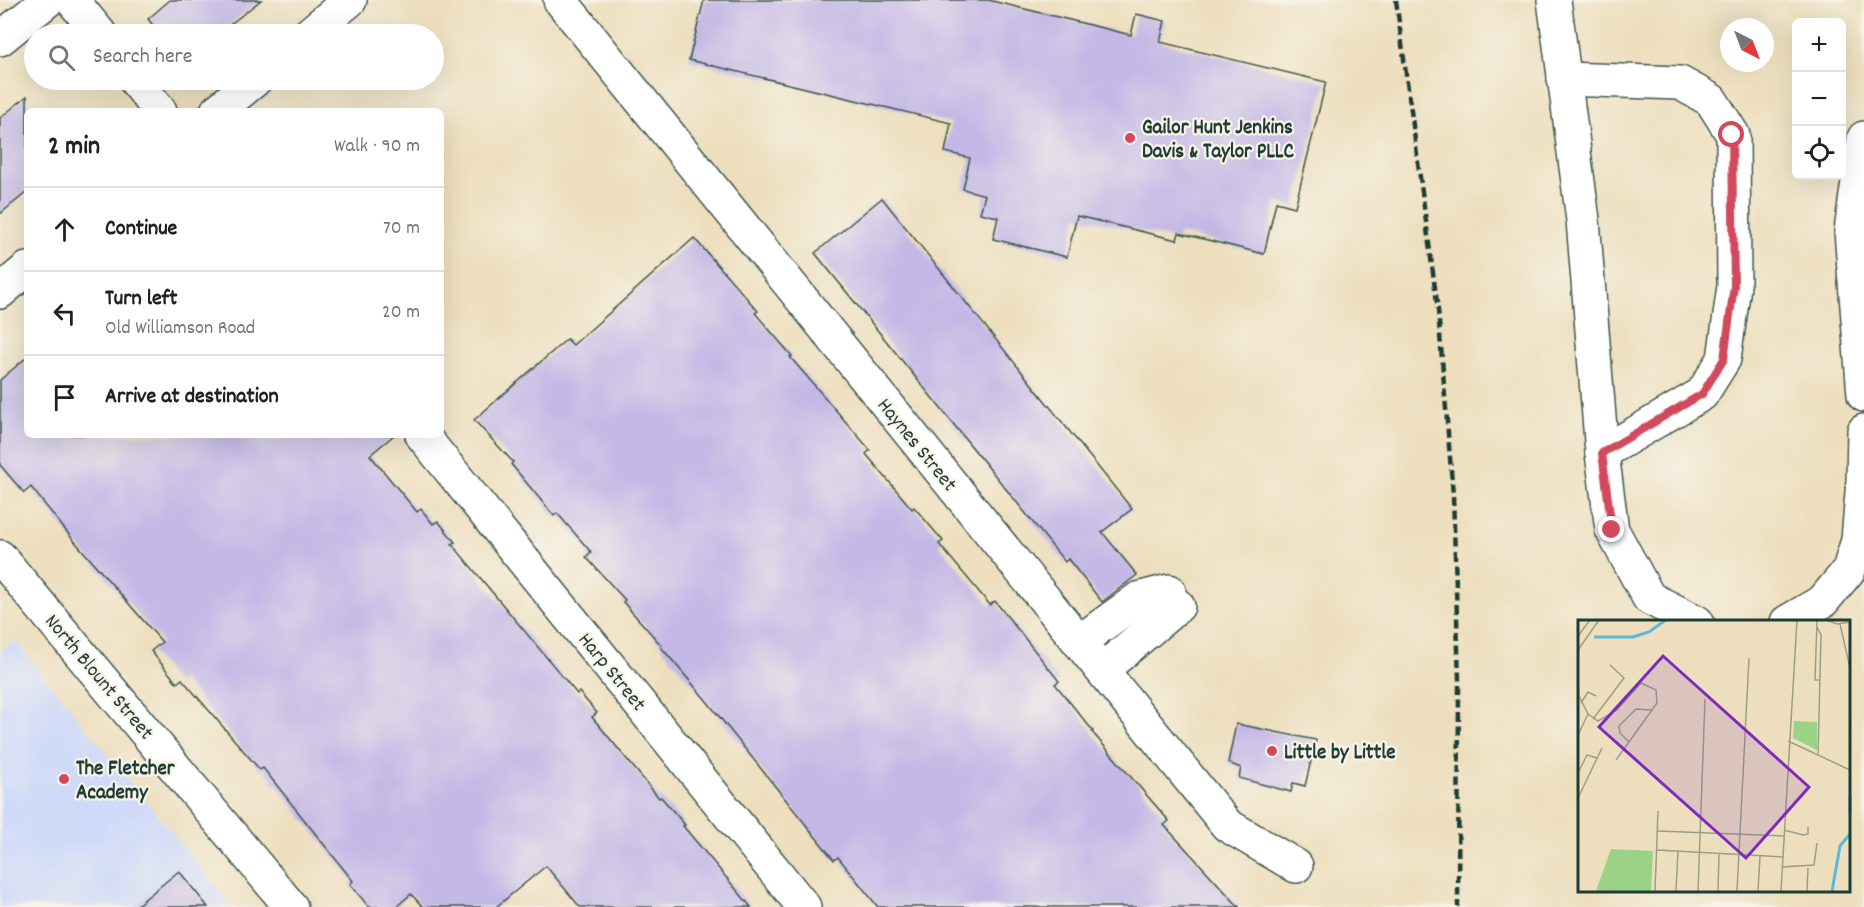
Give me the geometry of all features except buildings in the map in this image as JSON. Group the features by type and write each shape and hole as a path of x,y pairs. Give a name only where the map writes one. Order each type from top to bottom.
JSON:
{"street":[{"path":"0,39 48,0"},
{"path":"72,0 92,24"},
{"path":"321,24 350,0"},
{"name":"Haynes Street","path":"560,0 1227,825 1296,866"},
{"path":"1554,0 1583,220 1602,453 1612,530 1649,598 1693,620"},
{"path":"1564,79 1680,83 1711,100 1732,135 1734,286 1724,359 1702,394 1602,453"},
{"path":"143,90 158,108"},
{"path":"221,108 243,90"},
{"path":"1864,138 1851,231 1864,395"},
{"path":"0,292 24,272"},
{"path":"1790,620 1823,601 1850,570 1858,540 1863,482 1864,431"},
{"name":"Harp Street","path":"424,438 804,907"},
{"name":"North Blount Street","path":"0,557 291,907"},
{"path":"1079,642 1138,599 1173,598 1102,670"}],"shaded area":[{"name":"The Fletcher Academy","path":"14,640 233,907 0,907 0,652"}],"railway":[{"path":"1396,0 1438,310 1453,495 1459,680 1458,907"}],"place":[{"name":"Gailor Hunt Jenkins Davis & Taylor PLLC","path":"1130,138"},
{"name":"Little by Little","path":"1272,751"},
{"name":"The Fletcher Academy","path":"64,779"}],"route":[{"path":"1612,530 1602,453 1702,394 1724,359 1734,286 1732,135"}]}
